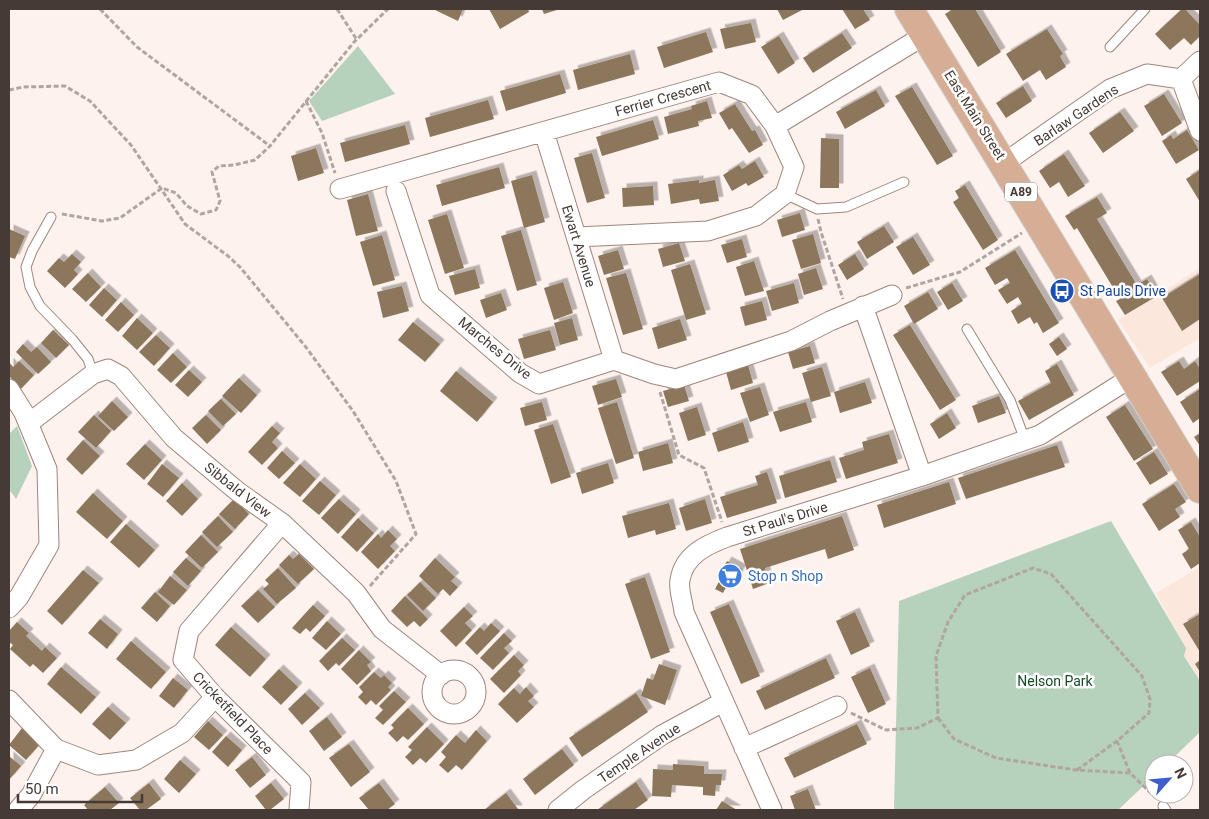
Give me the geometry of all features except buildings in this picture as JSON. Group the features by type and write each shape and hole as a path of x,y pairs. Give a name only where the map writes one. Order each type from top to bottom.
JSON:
{"main road":[{"name":"East Main Street","path":"909,9 1132,377"},
{"name":"A89","path":"1132,377 1200,490"}],"street":[{"path":"775,126 925,35"},
{"path":"1200,61 1181,79 1200,131"},
{"name":"Barlaw Gardens","path":"1004,164 1110,89 1147,74 1181,79"},
{"name":"Ferrier Crescent","path":"340,188 719,82 752,95 775,126 794,167 785,194"},
{"name":"Ewart Avenue","path":"544,132 614,360"},
{"name":"Marches Drive","path":"396,191 430,295 520,373 539,384 614,360"},
{"path":"576,237 708,231 756,216 785,194"},
{"path":"614,360 654,374 676,379 791,341 855,310 892,295"},
{"path":"855,310 922,476"},
{"name":"Sibbald View","path":"93,374 108,369 121,376 174,438 236,492 282,523 356,593 382,629 440,675"},
{"path":"29,423 93,374"},
{"name":"St Paul's Drive","path":"772,810 684,612 679,582 691,557 705,546 727,537 922,476 1040,435 1132,377"},
{"path":"9,389 29,423 47,469 49,545 19,597 9,608"},
{"name":"Cricketfield Place","path":"282,523 189,631 183,660 215,697 301,782 299,810"},
{"path":"9,700 56,749 98,765 136,760 182,733 215,697"},
{"name":"Temple Avenue","path":"558,810 583,790 662,735 723,702"},
{"path":"744,748 837,706"},
{"path":"18,810 31,795 56,749"}],"lane":[{"path":"1110,46 1145,9"},
{"path":"785,194 817,209 846,207 904,182"},
{"path":"50,217 32,251 26,268 30,287 40,306 88,358 93,374"},
{"path":"966,330 1010,400 1025,440"}],"path":[{"path":"100,9 137,47 270,146"},
{"path":"337,9 357,40"},
{"path":"162,188 176,193 186,206 201,214 216,210 220,201 212,172 219,166 234,166 255,160 270,146 357,40 388,9"},
{"path":"9,90 23,87 65,86 90,101 131,145 185,224 240,267 305,346 353,411 396,481 416,534 372,585 356,593"},
{"path":"306,102 322,133 340,188"},
{"path":"50,217 62,214 102,221 120,218 162,188"},
{"path":"817,209 821,232 855,310"},
{"path":"892,295 907,288 960,272 1039,222"},
{"path":"654,374 679,455 704,468 727,537"},
{"path":"1076,770 1117,741 1148,713 1150,699 1142,676 1051,574 1033,568 965,595 948,622 936,656 938,718 954,739 996,758 1076,770 1130,773"},
{"path":"837,706 886,730 916,728 938,718"},
{"path":"1117,741 1130,773 1164,808"}],"shaded area":[{"path":"1200,268 1200,338 1150,368 1118,320"},
{"path":"1200,567 1200,681 1184,655 1186,648 1156,593"}],"green space":[{"path":"358,46 395,94 322,121 309,101"},
{"path":"17,426 32,466 16,499 9,489 9,434"},
{"name":"Nelson Park","path":"1111,521 1186,648 1184,656 1200,681 1200,732 1177,754 1144,754 1144,785 1118,810 894,810 899,601"}],"place":[{"name":"St Pauls Drive","path":"1062,291"},
{"name":"Stop n Shop","path":"730,576"}]}
